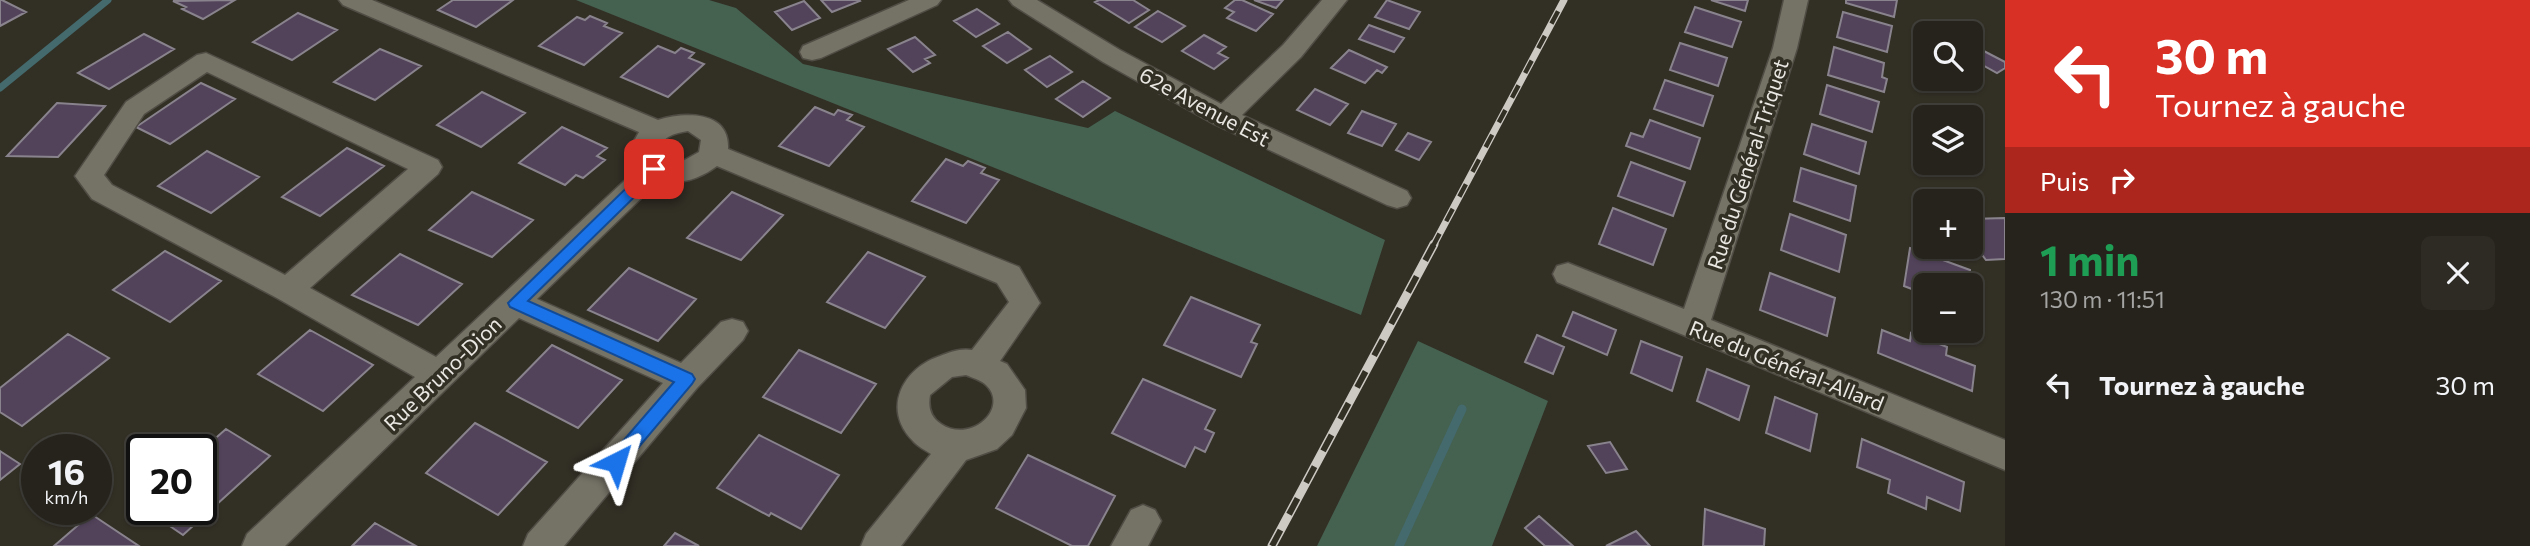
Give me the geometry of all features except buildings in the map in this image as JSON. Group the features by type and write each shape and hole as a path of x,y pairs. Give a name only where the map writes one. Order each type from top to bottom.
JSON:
{"street":[{"path":"351,0 658,130"},
{"path":"812,52 929,0"},
{"name":"62e Avenue Est","path":"1021,0 1107,54 1223,117 1397,198"},
{"path":"1223,117 1301,42 1335,0"},
{"name":"Rue du Général-Triquet","path":"1693,327 1786,48 1796,0"},
{"path":"288,290 428,167 206,61 135,108 89,176 102,192 288,290 440,375"},
{"path":"682,123 702,125 714,133 717,143 714,154 707,162 691,171 671,174 654,169 644,160 642,152 645,143 658,130 682,123"},
{"path":"714,154 1008,275 1025,303 979,365"},
{"name":"Rue Bruno-Dion","path":"260,546 654,169"},
{"name":"Rue du Général-Allard","path":"1568,274 2005,455"},
{"path":"516,303 686,379"},
{"path":"541,546 686,379 732,331"},
{"path":"956,363 979,365 1002,379 1010,395 1009,413 1002,426 984,440 958,445 941,442 927,434 917,423 913,396 927,375 940,367 956,363"},
{"path":"879,546 958,445"}],"green space":[{"path":"576,0 709,0 736,8 803,64 1088,128 1115,111 1385,240 1361,315"},
{"path":"1418,341 1548,401 1492,546 1317,546"}],"waterway":[{"path":"0,88 108,0"},
{"path":"1399,546 1462,409"}],"railway":[{"path":"1433,246 1564,0"},
{"path":"1272,546 1434,244"}],"route":[{"path":"616,462 686,379 516,303 654,169"}]}
